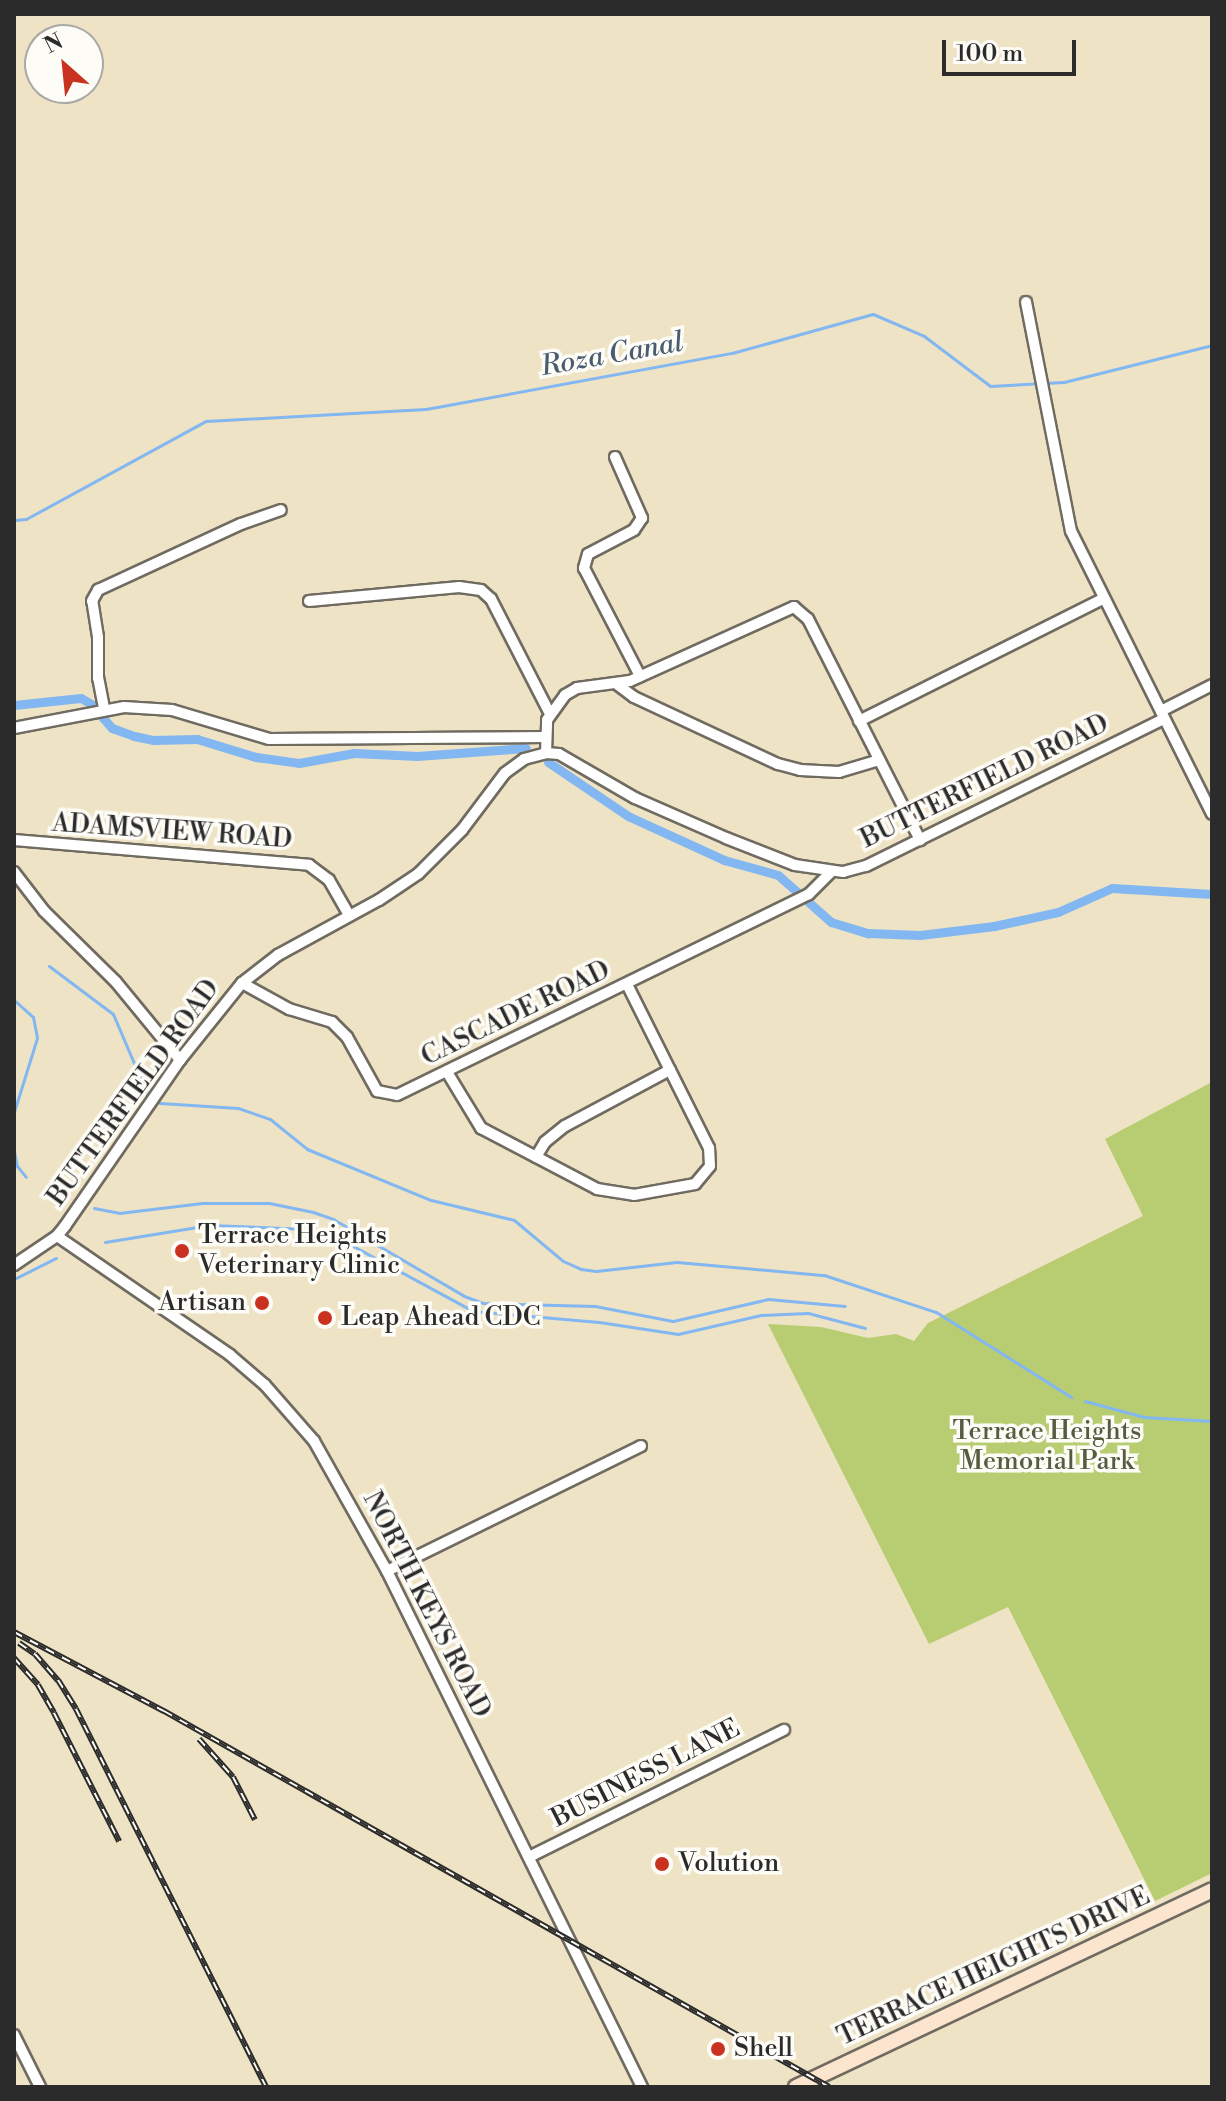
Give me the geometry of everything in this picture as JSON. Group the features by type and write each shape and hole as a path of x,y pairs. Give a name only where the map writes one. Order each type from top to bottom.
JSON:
{"main road":[{"name":"TERRACE HEIGHTS DRIVE","path":"796,2087 1212,1890"}],"street":[{"path":"1026,302 1071,531 1212,814"},
{"path":"615,457 642,518 634,530 588,554 584,568 640,676"},
{"path":"97,709 92,601 98,590 241,524 281,510"},
{"path":"309,601 459,587 481,590 491,599 550,714"},
{"path":"859,721 1103,599"},
{"path":"546,753 545,737 550,714 565,695 577,688 618,685 782,609 798,608 808,619 920,840"},
{"path":"618,685 634,697 778,764 800,770 839,772 879,760"},
{"name":"BUTTERFIELD ROAD","path":"14,1265 57,1236 180,1060 242,983 278,955 418,874 455,839 505,773 524,759 546,753 570,758 635,798 795,865 830,873 866,866 920,840 1163,715 1212,685"},
{"path":"14,728 97,709 172,710 256,736 283,740 545,737"},
{"name":"ADAMSVIEW ROAD","path":"14,840 309,865 329,880 349,915"},
{"path":"14,872 44,911 116,982 180,1060"},
{"name":"CASCADE ROAD","path":"242,983 289,1009 322,1017 341,1028 372,1084 383,1095 403,1093 809,894 830,873"},
{"path":"447,1072 481,1128 597,1189 634,1195 695,1184 710,1166 709,1148 627,984"},
{"path":"536,1157 545,1142 565,1126 670,1070"},
{"name":"NORTH KEYS ROAD","path":"57,1236 230,1355 292,1412 331,1465 387,1571 642,2087"},
{"path":"387,1571 641,1446"},
{"name":"BUSINESS LANE","path":"529,1857 784,1730"},
{"path":"14,2035 40,2087"}],"green space":[{"name":"Terrace Heights Memorial Park","path":"1212,1082 1212,1873 1155,1901 1008,1607 929,1644 768,1324 821,1327 868,1338 896,1334 914,1341 928,1323 1143,1216 1105,1139"}],"waterway":[{"name":"Roza Canal","path":"14,520 26,519 206,421 426,409 732,353 873,314 924,336 990,386 1064,382 1212,345"},
{"path":"14,705 81,698 91,704 112,728 134,736 153,740 197,739 256,757 299,763 354,753 417,756 526,748"},
{"path":"548,762 628,816 724,860 778,875 831,922 868,933 920,935 994,926 1058,912 1112,888 1212,894"},
{"path":"49,966 113,1014 148,1096"},
{"path":"14,1000 33,1017 37,1038 14,1112"},
{"path":"160,1103 238,1108 270,1119 307,1149 431,1200 514,1220 563,1261 581,1269 596,1271 677,1262 824,1275 936,1312 1071,1397"},
{"path":"14,1151 17,1166 26,1177"},
{"path":"94,1208 119,1213 202,1203 269,1203 313,1212 333,1219 464,1296 483,1303 595,1306 673,1321 768,1299 845,1306"},
{"path":"105,1242 210,1225 308,1229 340,1239 473,1311 599,1322 678,1334 761,1315 808,1313 865,1328"},
{"path":"14,1279 56,1258"},
{"path":"1085,1401 1144,1417 1212,1421"}],"railway":[{"path":"14,1632 164,1711 829,2087"},
{"path":"19,1643 35,1654 58,1680 76,1709 266,2087"},
{"path":"14,1658 38,1685 119,1841"},
{"path":"199,1739 233,1777 255,1820"}],"place":[{"name":"Terrace Heights Veterinary Clinic","path":"182,1251"},
{"name":"Artisan","path":"262,1303"},
{"name":"Leap Ahead CDC","path":"325,1318"},
{"name":"Volution","path":"662,1864"},
{"name":"Shell","path":"718,2049"}]}
